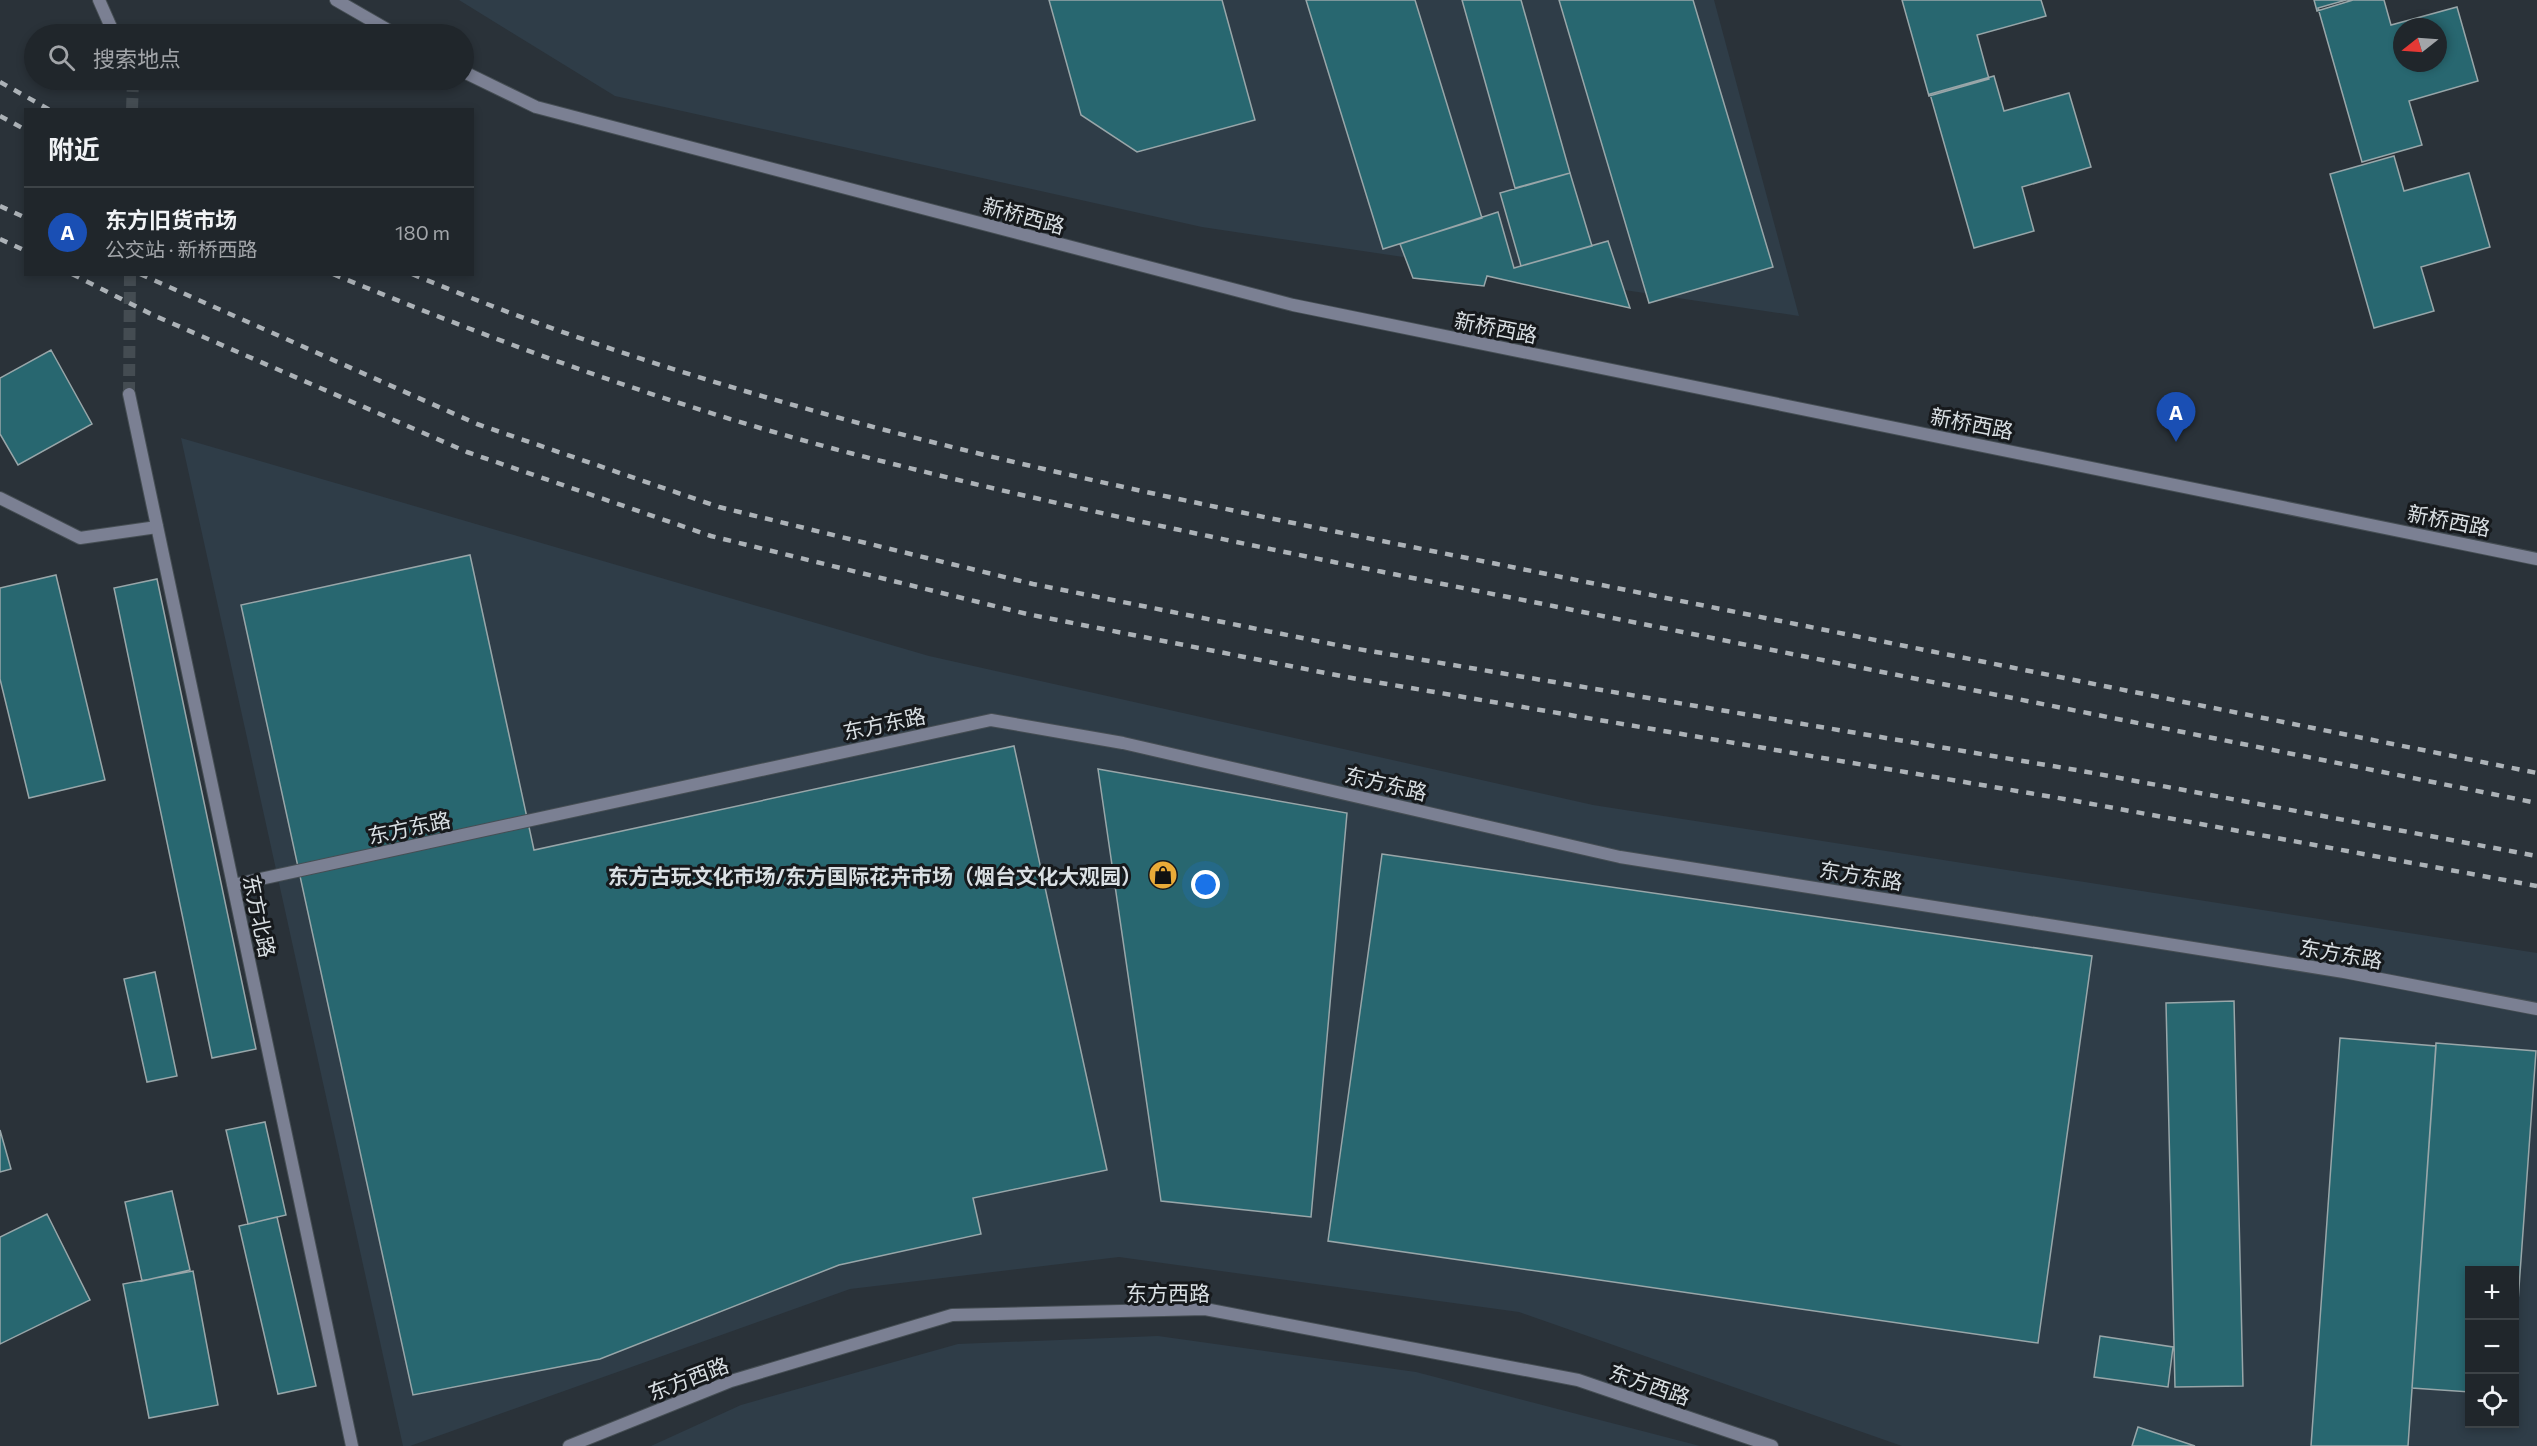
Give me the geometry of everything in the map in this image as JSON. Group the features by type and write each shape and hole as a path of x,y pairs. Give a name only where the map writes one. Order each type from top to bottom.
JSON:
{"street":[{"path":"99,0 110,24"},
{"path":"336,0 378,24"},
{"name":"新桥西路","path":"474,77 536,107 1293,305 2537,559"},
{"name":"东方北路","path":"129,394 352,1446"},
{"path":"0,498 80,538 157,527"},
{"name":"东方东路","path":"233,885 990,720 1123,743 1620,857 2332,970 2537,1009"},
{"name":"东方西路","path":"569,1446 731,1381 952,1315 1205,1309 1578,1380 1772,1446"}],"shaded area":[{"path":"459,0 1714,0 1799,316 1202,227 615,96"},
{"name":"东方古玩文化市场/东方国际花卉市场（烟台文化大观园）","path":"181,438 929,656 1593,805 2537,953 2537,1446 1902,1446 1519,1312 1119,1257 850,1289 410,1446 403,1446"},
{"path":"1158,1336 1416,1372 1700,1446 651,1446 741,1405 958,1344"}],"building":[{"path":"1049,0 1222,0 1255,120 1137,152 1081,115"},
{"path":"1306,0 1415,0 1482,218 1383,249"},
{"path":"1462,0 1521,0 1570,173 1515,188"},
{"path":"1559,0 1693,0 1773,267 1649,303"},
{"path":"1902,0 2041,0 2046,16 1977,35 1989,79 1929,96"},
{"path":"2314,0 2353,0 2317,11"},
{"path":"2346,0 2384,0 2391,25 2393,24 2393,72 2447,72 2447,18 2417,18 2457,7 2478,81 2409,101 2422,145 2362,162 2318,8"},
{"path":"1994,76 2004,111 2069,93 2091,167 2022,187 2034,231 1974,248 1930,94"},
{"path":"2394,156 2404,191 2469,173 2490,247 2421,267 2434,311 2374,328 2330,174"},
{"path":"1570,173 1592,246 1521,266 1500,193"},
{"path":"1498,212 1514,268 1608,241 1630,308 1487,276 1484,286 1413,278 1400,244"},
{"path":"51,350 92,424 18,465 0,434 0,378"},
{"path":"470,555 534,850 1014,746 1107,1170 973,1198 981,1234 839,1265 600,1359 413,1395 241,605"},
{"path":"56,575 105,780 29,798 0,679 0,588"},
{"path":"157,579 256,1049 212,1058 114,588"},
{"path":"1098,769 1347,813 1311,1217 1161,1201"},
{"path":"1382,854 2092,956 2038,1343 1328,1241"},
{"path":"155,972 177,1076 147,1082 124,979"},
{"path":"2234,1001 2243,1386 2175,1387 2166,1003"},
{"path":"2340,1038 2436,1046 2408,1446 2311,1446"},
{"path":"2436,1043 2536,1051 2519,1287 2519,1266 2465,1266 2465,1392 2412,1388"},
{"path":"265,1122 286,1215 248,1224 226,1130"},
{"path":"0,1130 11,1169 0,1172"},
{"path":"172,1191 190,1270 142,1281 125,1202"},
{"path":"47,1214 90,1300 0,1344 0,1237"},
{"path":"277,1217 316,1386 278,1394 239,1226"},
{"path":"193,1271 218,1405 149,1418 123,1284"},
{"path":"2100,1336 2173,1347 2168,1387 2094,1377"},
{"path":"2138,1427 2195,1446 2132,1446"}],"tunnel":[{"path":"132,108 133,90"},
{"path":"129,394 130,276"}],"railway":[{"path":"0,82 46,108"},
{"path":"0,116 24,129"},
{"path":"0,206 24,217"},
{"path":"0,239 24,250"},
{"path":"76,276 153,315 467,452 711,536 1027,614 1346,677 2076,801 2537,886"},
{"path":"144,276 477,424 719,507 1033,584 1352,648 2082,771 2537,856"},
{"path":"338,276 460,325 654,395 784,435 937,475 1288,553 2537,803"},
{"path":"417,276 542,325 675,370 945,445 1081,477 1355,536 2537,773"}],"place":[{"name":"东方旧货市场","path":"2176,442"},
{"name":"东方古玩文化市场/东方国际花卉市场（烟台文化大观园）","path":"1163,875"}]}
